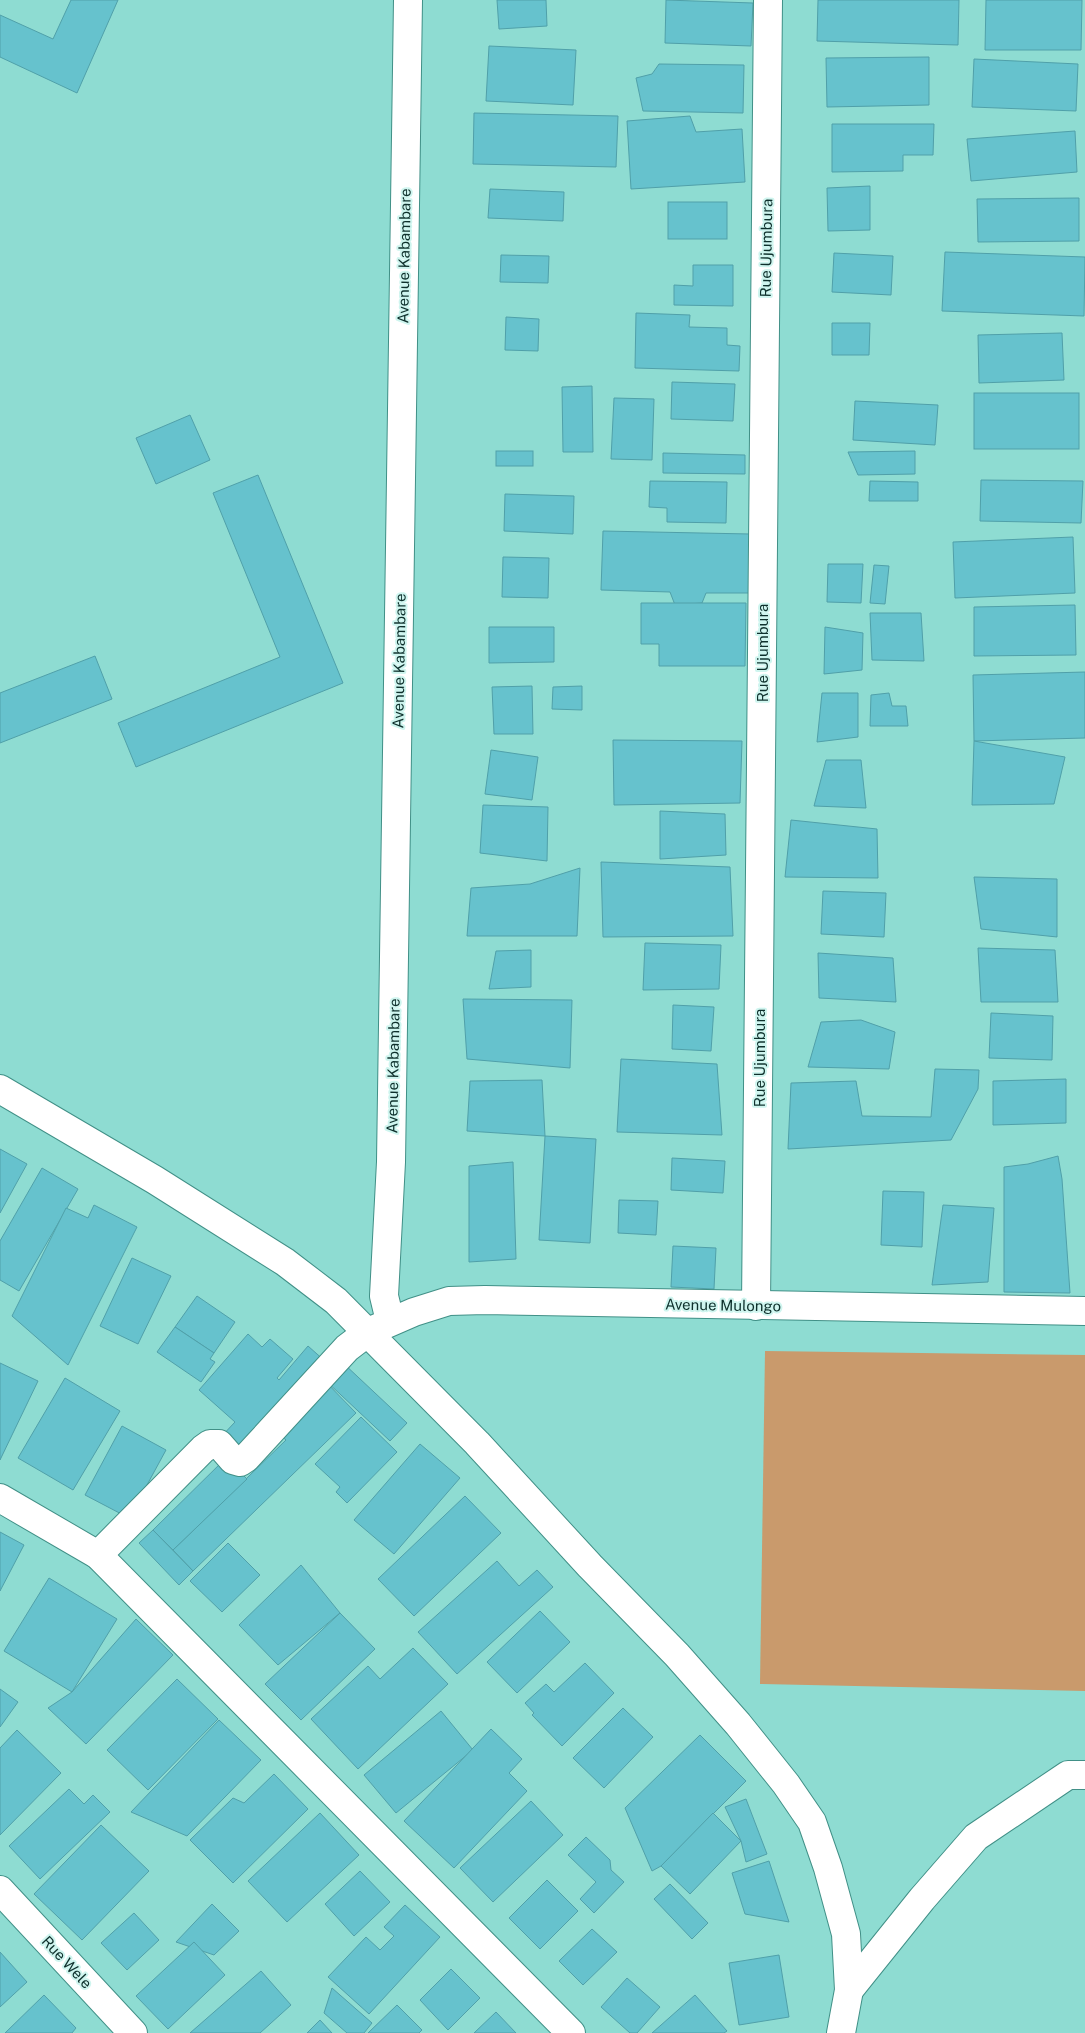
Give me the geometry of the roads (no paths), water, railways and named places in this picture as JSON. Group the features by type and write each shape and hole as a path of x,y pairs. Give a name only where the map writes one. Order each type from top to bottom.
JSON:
{"street":[{"name":"Avenue Kabambare","path":"379,1327 384,1296 392,1142 408,0"},
{"name":"Rue Ujumbura","path":"756,1306 768,0"},
{"path":"0,1089 155,1180 285,1262 336,1301 379,1327 477,1443 590,1566 677,1655 738,1724 786,1784 812,1822 828,1868 846,1934 849,1990 841,2033"},
{"name":"Avenue Mulongo","path":"98,1555 203,1449 210,1444 219,1444 233,1460 240,1462 246,1458 347,1348 379,1327 449,1301 485,1300 1085,1311"},
{"path":"0,1498 98,1555 571,2033"},
{"path":"849,1990 922,1899 976,1837 1068,1775 1085,1775"},
{"name":"Rue Wele","path":"0,1890 133,2033"}]}
